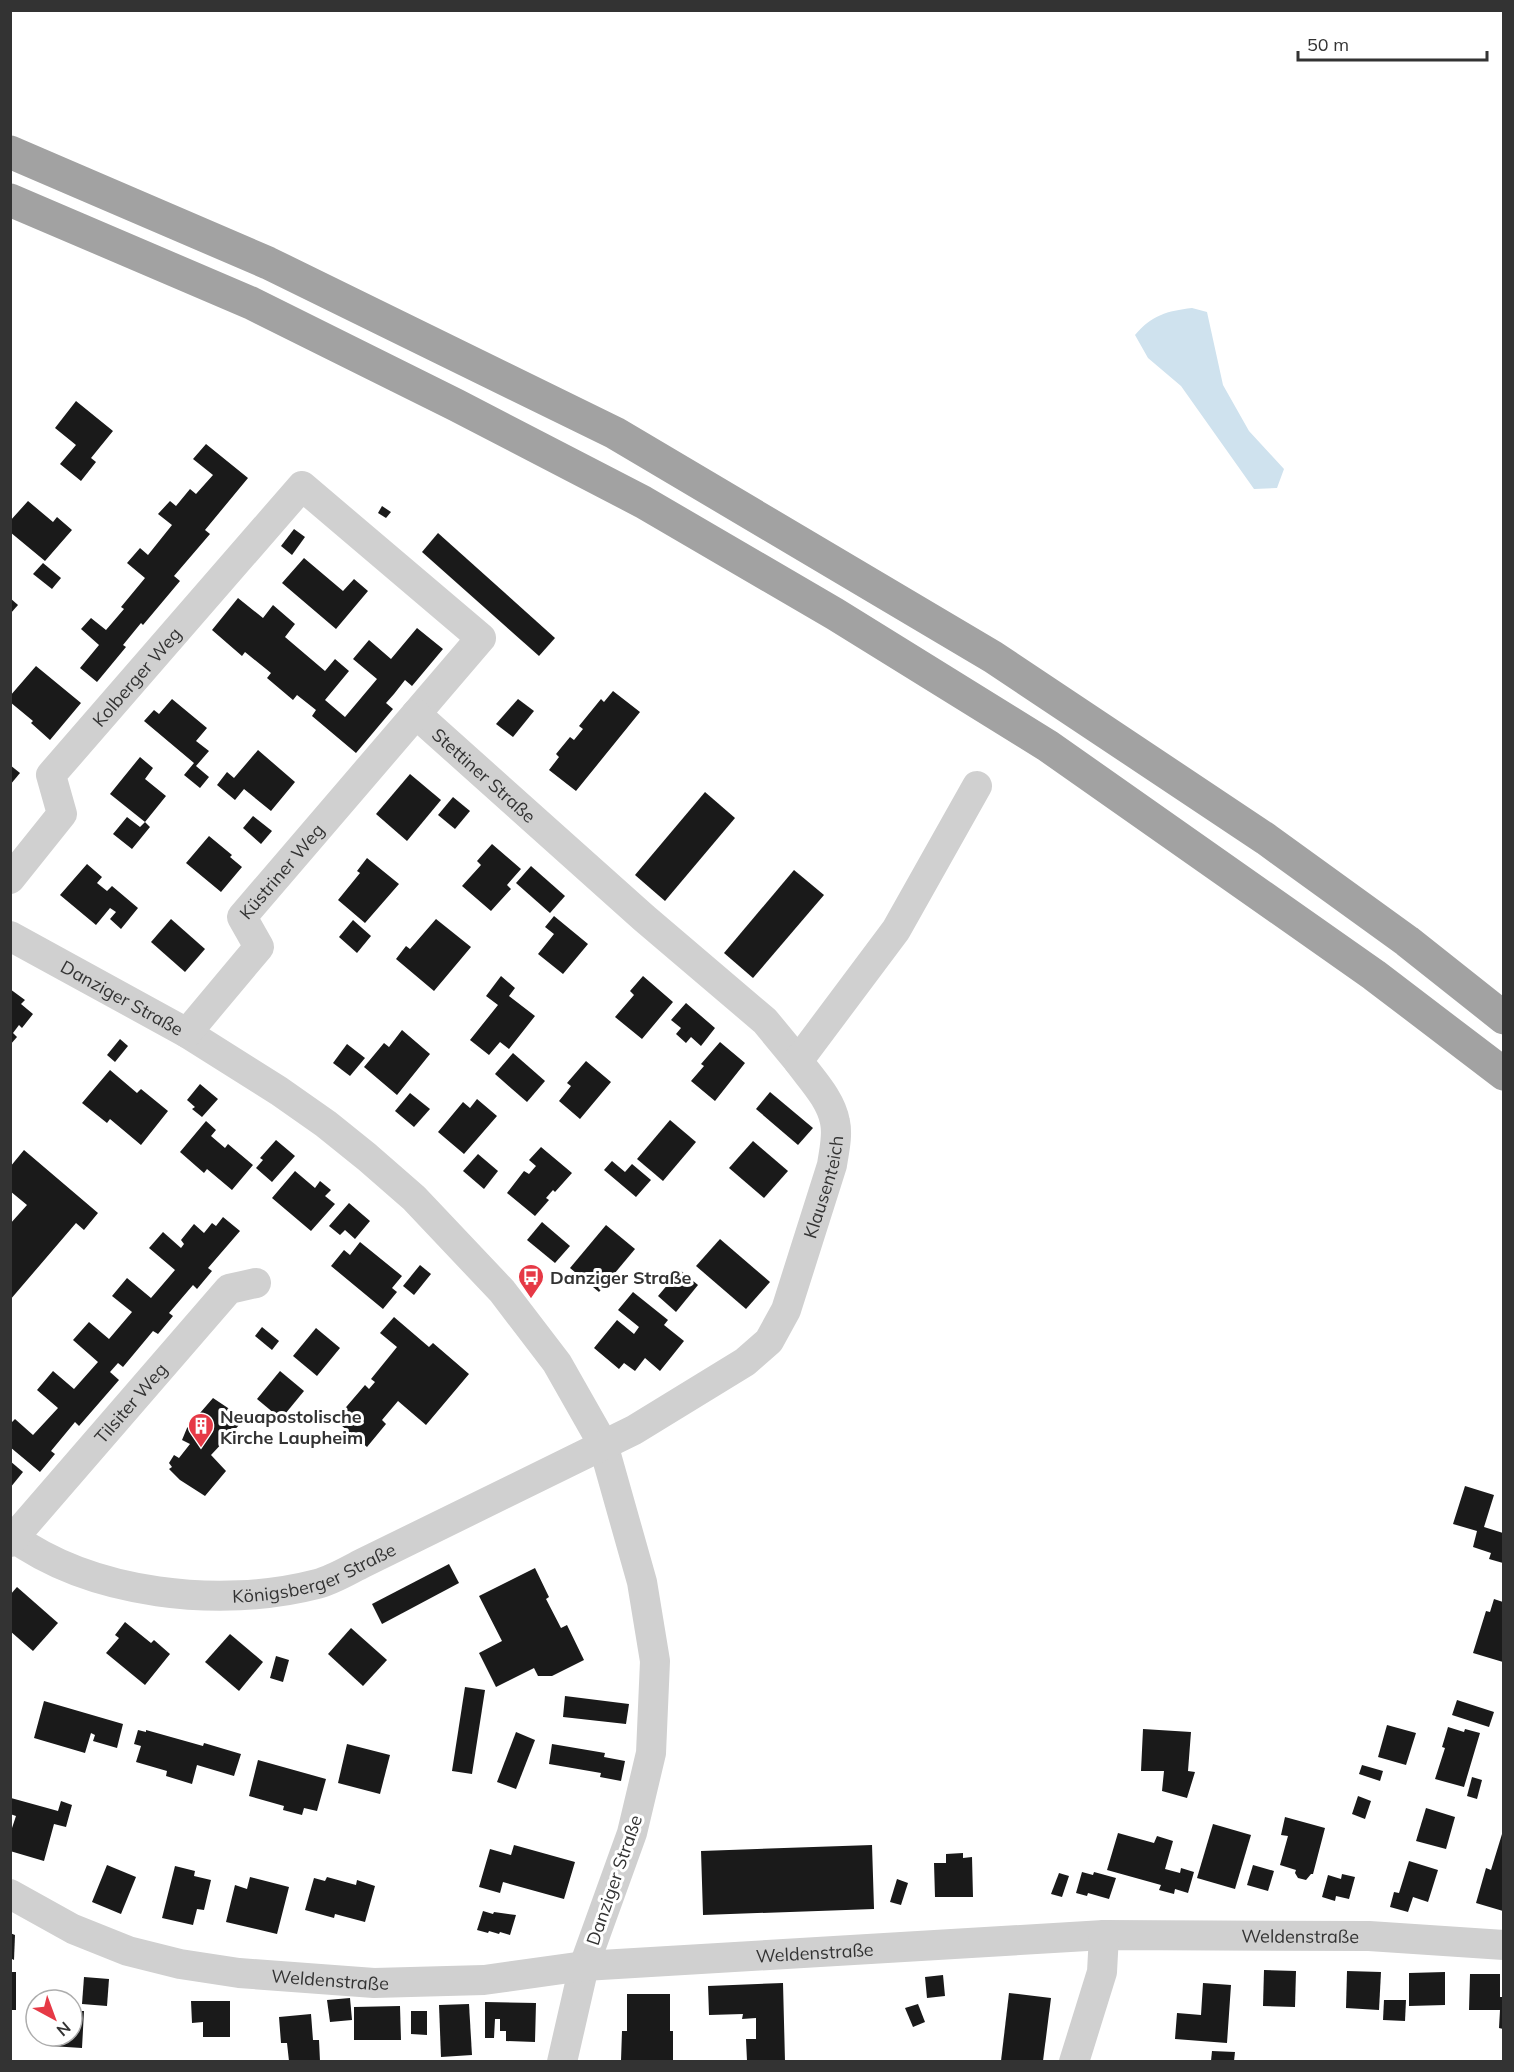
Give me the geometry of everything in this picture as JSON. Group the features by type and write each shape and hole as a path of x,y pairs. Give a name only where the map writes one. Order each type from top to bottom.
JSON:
{"highway":[{"path":"10,152 268,263 615,433 993,657 1266,839 1407,941 1503,1018"},
{"path":"10,200 251,303 456,405 643,502 835,614 1048,746 1374,975 1503,1074"}],"street":[{"name":"Stettiner Straße","path":"302,486 480,638 416,714 644,918 765,1020 798,1061"},
{"name":"Kolberger Weg","path":"10,879 62,814 51,775 302,486"},
{"name":"Küstriner Weg","path":"187,1033 259,947 242,917 416,714"},
{"path":"798,1061 896,930 977,786"},
{"name":"Danziger Straße","path":"10,936 187,1033 279,1091 326,1124 414,1198 455,1239 509,1300 556,1363 603,1444 642,1582 655,1661 651,1753 632,1833 584,1966 562,2061"},
{"name":"Klausenteich","path":"603,1444 634,1430 745,1362 769,1341 786,1310 832,1165 836,1142 835,1122 829,1105 798,1061"},
{"name":"Tilsiter Weg","path":"12,1538 229,1289 256,1283"},
{"name":"Königsberger Straße","path":"12,1538 71,1569 123,1585 177,1593 213,1595 249,1595 283,1590 320,1583 603,1444"},
{"name":"Weldenstraße","path":"10,1894 73,1929 128,1951 180,1964 239,1973 374,1983 484,1980 584,1966 1104,1935 1369,1936 1503,1945"},
{"path":"1074,2061 1102,1972 1104,1935"}],"water":[{"path":"1192,308 1207,312 1223,385 1249,431 1284,469 1277,488 1254,489 1181,386 1148,358 1135,335 1160,315"}],"building":[{"path":"76,401 113,431 91,458 96,462 81,481 60,464 76,445 55,428"},
{"path":"206,444 248,478 205,530 210,534 174,576 180,581 143,625 141,623 123,645 126,647 97,682 80,668 99,645 81,629 91,618 106,630 124,609 121,607 145,578 127,563 140,548 148,555 172,525 158,514 170,501 176,506 190,489 196,494 213,475 193,459"},
{"path":"28,501 53,522 57,517 72,530 45,561 10,532 10,521"},
{"path":"382,506 391,512 386,518 378,513"},
{"path":"294,529 305,537 292,555 281,546"},
{"path":"438,533 555,638 539,656 422,552"},
{"path":"304,558 343,591 354,579 368,591 336,629 282,583"},
{"path":"43,563 61,578 52,589 33,574"},
{"path":"10,598 18,605 10,614"},
{"path":"238,598 263,618 273,605 295,624 285,637 325,671 335,659 349,671 325,700 345,717 377,679 353,659 369,640 391,659 417,628 443,649 412,686 405,680 386,703 393,709 356,753 312,716 316,710 297,695 293,700 267,678 271,673 245,652 242,656 212,630"},
{"path":"36,666 81,703 50,740 31,723 33,721 10,702 10,696"},
{"path":"613,691 640,712 576,791 549,770 559,757 556,754 570,737 574,740 583,729 579,726 601,699 604,702"},
{"path":"172,699 207,728 196,741 209,751 196,766 209,777 200,788 184,775 194,763 144,721 154,710 159,714"},
{"path":"518,699 534,711 513,737 496,724"},
{"path":"258,750 295,782 271,811 244,789 235,800 217,785 227,772 234,778"},
{"path":"140,757 153,768 145,779 166,796 145,822 110,794"},
{"path":"10,765 20,773 10,785"},
{"path":"410,774 441,800 407,841 376,814"},
{"path":"705,792 735,818 665,901 635,875"},
{"path":"453,797 470,811 455,829 438,815"},
{"path":"253,816 272,831 261,844 243,828"},
{"path":"127,817 140,827 145,822 150,827 132,849 113,834"},
{"path":"209,836 232,855 230,857 242,867 221,892 186,863"},
{"path":"492,844 521,869 507,885 511,889 491,911 462,886 481,865 477,861"},
{"path":"367,858 399,884 365,923 338,900 360,873 357,871"},
{"path":"87,864 102,877 97,883 107,891 112,886 138,908 121,929 110,919 116,912 110,908 96,925 60,895"},
{"path":"531,866 565,896 550,913 516,883"},
{"path":"794,870 824,895 753,978 724,953"},
{"path":"554,916 588,944 563,974 538,954 554,934 545,927"},
{"path":"171,919 205,949 185,972 151,942"},
{"path":"436,919 471,947 434,991 396,959 406,946 410,949"},
{"path":"353,920 371,936 357,953 339,937"},
{"path":"501,976 515,988 509,996 535,1016 509,1049 500,1042 489,1055 470,1040 498,1005 486,996"},
{"path":"643,976 673,1002 642,1039 615,1017 634,995 630,991"},
{"path":"10,989 25,1000 21,1004 33,1014 22,1028 19,1025 13,1033 17,1037 10,1045"},
{"path":"686,1003 715,1028 701,1046 691,1037 686,1043 676,1034 681,1028 671,1020"},
{"path":"402,1030 430,1054 397,1095 364,1067 384,1043 389,1047"},
{"path":"120,1039 128,1046 115,1062 107,1055"},
{"path":"720,1042 745,1063 715,1101 691,1081 704,1066 701,1064"},
{"path":"347,1044 365,1058 350,1076 333,1063"},
{"path":"513,1053 545,1081 527,1102 495,1074"},
{"path":"586,1061 611,1082 580,1119 559,1101 571,1086 567,1083"},
{"path":"110,1070 137,1093 141,1089 168,1111 141,1145 110,1119 107,1123 82,1103"},
{"path":"200,1084 218,1099 202,1117 192,1109 195,1107 187,1100"},
{"path":"770,1092 813,1128 798,1145 756,1109"},
{"path":"410,1093 430,1109 414,1127 395,1111"},
{"path":"477,1099 497,1116 464,1154 438,1132 463,1102 470,1108"},
{"path":"670,1120 696,1142 663,1181 637,1159"},
{"path":"206,1121 216,1130 211,1136 225,1148 228,1144 253,1165 232,1190 207,1169 204,1173 180,1152"},
{"path":"276,1140 295,1156 272,1182 256,1168 263,1160 260,1158"},
{"path":"753,1141 788,1171 764,1198 729,1168"},
{"path":"541,1147 572,1173 555,1192 553,1190 546,1198 549,1200 535,1216 507,1193 524,1171 529,1174 536,1166 529,1160"},
{"path":"24,1150 98,1213 84,1230 76,1223 10,1300 10,1224 27,1205 10,1191 10,1167"},
{"path":"478,1154 498,1171 484,1189 463,1171"},
{"path":"612,1161 625,1172 632,1164 651,1180 636,1197 604,1170"},
{"path":"295,1171 315,1188 320,1181 331,1190 325,1196 335,1204 311,1231 272,1198"},
{"path":"349,1203 370,1221 355,1239 345,1230 340,1235 329,1226"},
{"path":"223,1217 240,1231 208,1268 212,1271 197,1289 193,1285 169,1313 173,1316 158,1334 153,1331 123,1367 118,1363 110,1372 119,1380 79,1426 75,1422 51,1451 55,1454 40,1472 10,1447 10,1424 15,1419 33,1435 58,1408 37,1390 53,1371 74,1389 98,1362 73,1340 89,1322 109,1339 132,1312 112,1296 127,1278 151,1298 175,1270 149,1248 163,1232 181,1248 184,1244 181,1240 194,1224 204,1233 212,1223 216,1226"},
{"path":"542,1222 570,1246 555,1263 527,1240"},
{"path":"606,1225 635,1249 599,1292 570,1268"},
{"path":"720,1239 770,1282 746,1309 696,1266"},
{"path":"360,1242 402,1276 392,1288 397,1292 383,1309 331,1266 344,1250 350,1255"},
{"path":"420,1265 431,1274 414,1295 403,1286"},
{"path":"680,1270 698,1285 676,1312 658,1296"},
{"path":"633,1292 668,1320 664,1325 684,1341 660,1371 645,1358 635,1371 624,1363 619,1369 594,1348 617,1320 634,1334 639,1327 618,1310"},
{"path":"394,1317 429,1347 433,1343 469,1374 426,1425 398,1401 382,1420 386,1424 367,1447 335,1420 365,1385 369,1389 375,1382 371,1379 397,1347 380,1333"},
{"path":"262,1327 279,1341 272,1350 255,1336"},
{"path":"316,1328 340,1348 317,1376 293,1356"},
{"path":"280,1371 304,1391 281,1419 257,1399"},
{"name":"Neuapostolische Kirche Laupheim","path":"213,1398 228,1408 241,1423 211,1455 226,1471 205,1496 180,1480 169,1469 172,1467 169,1463 174,1455 179,1458 190,1444 182,1440 187,1428"},
{"path":"10,1461 23,1472 10,1488"},
{"path":"1465,1486 1494,1495 1484,1527 1503,1533 1503,1563 1489,1559 1491,1553 1473,1547 1477,1531 1453,1524"},
{"path":"449,1564 459,1583 382,1624 372,1604"},
{"path":"535,1568 549,1597 546,1599 561,1628 567,1625 584,1660 552,1676 538,1676 534,1668 496,1687 479,1653 502,1641 479,1596"},
{"path":"17,1587 58,1623 33,1651 10,1631 10,1595"},
{"path":"1494,1599 1503,1602 1503,1662 1473,1653 1486,1611 1490,1612"},
{"path":"125,1622 151,1643 154,1640 170,1654 145,1685 106,1653 119,1638 115,1635"},
{"path":"351,1628 387,1660 363,1686 328,1654"},
{"path":"230,1634 263,1662 239,1691 205,1662"},
{"path":"276,1656 289,1660 283,1682 270,1678"},
{"path":"465,1687 485,1690 472,1774 452,1771"},
{"path":"565,1696 629,1704 626,1724 563,1717"},
{"path":"1457,1700 1494,1712 1489,1727 1452,1715"},
{"path":"44,1701 123,1724 117,1748 93,1741 95,1735 91,1733 85,1753 34,1738"},
{"path":"1387,1725 1416,1733 1406,1765 1378,1757"},
{"path":"1448,1727 1464,1732 1465,1729 1480,1733 1464,1787 1435,1779 1445,1748 1442,1747"},
{"path":"1143,1729 1191,1732 1188,1771 1195,1772 1187,1798 1162,1791 1164,1771 1141,1771"},
{"path":"138,1730 146,1732 146,1730 203,1746 204,1743 241,1754 234,1776 197,1765 192,1784 166,1776 167,1771 136,1762 141,1746 134,1744"},
{"path":"516,1732 535,1740 516,1789 497,1782"},
{"path":"347,1744 390,1755 380,1794 338,1783"},
{"path":"552,1744 605,1753 604,1757 625,1761 621,1781 600,1777 601,1773 549,1764"},
{"path":"258,1760 326,1779 317,1811 304,1808 302,1815 283,1810 284,1806 249,1796"},
{"path":"1362,1765 1383,1771 1380,1781 1359,1774"},
{"path":"1472,1777 1482,1780 1477,1799 1467,1796"},
{"path":"1358,1796 1371,1801 1365,1819 1352,1814"},
{"path":"11,1798 58,1811 61,1801 72,1805 66,1827 54,1824 44,1861 10,1851 10,1834 16,1816 10,1814"},
{"path":"1426,1808 1455,1817 1446,1849 1416,1841"},
{"path":"1285,1817 1325,1828 1313,1874 1306,1880 1298,1878 1296,1870 1280,1865 1288,1836 1281,1835"},
{"path":"1213,1824 1251,1835 1235,1889 1197,1878"},
{"path":"1118,1833 1154,1843 1157,1836 1173,1841 1165,1869 1180,1873 1181,1868 1194,1872 1188,1893 1175,1889 1174,1894 1159,1890 1161,1885 1107,1870"},
{"path":"1502,1834 1503,1911 1476,1903 1486,1868 1491,1870"},
{"path":"514,1845 575,1862 564,1899 503,1882 500,1893 479,1887 490,1849 511,1855"},
{"path":"872,1845 874,1909 703,1915 701,1851"},
{"path":"963,1853 963,1858 972,1857 973,1897 935,1897 934,1863 946,1863 946,1854"},
{"path":"1409,1861 1438,1870 1428,1902 1413,1897 1408,1912 1390,1907 1394,1892 1399,1893"},
{"path":"107,1865 136,1877 121,1914 92,1902"},
{"path":"1253,1865 1274,1871 1268,1891 1247,1885"},
{"path":"175,1866 195,1871 194,1876 211,1880 204,1910 197,1909 193,1925 162,1918"},
{"path":"1082,1872 1093,1875 1094,1872 1116,1878 1109,1899 1088,1893 1087,1896 1076,1893"},
{"path":"1059,1873 1069,1876 1062,1897 1051,1894"},
{"path":"1342,1874 1355,1877 1349,1899 1336,1896 1335,1901 1322,1897 1328,1875 1341,1879"},
{"path":"250,1877 289,1887 277,1934 226,1922 235,1885 247,1889"},
{"path":"327,1877 356,1885 357,1880 375,1886 365,1922 335,1914 334,1918 305,1910 314,1878 325,1881"},
{"path":"897,1879 908,1883 901,1905 890,1902"},
{"path":"483,1911 516,1915 510,1935 477,1930"},
{"path":"10,1933 15,1935 14,1960 10,1958"},
{"path":"1264,1970 1296,1971 1295,2007 1263,2006"},
{"path":"1347,1971 1381,1972 1379,2010 1346,2008"},
{"path":"10,1972 16,1972 16,2010 10,2010"},
{"path":"1445,1972 1445,2005 1409,2006 1409,1973"},
{"path":"1470,1974 1500,1974 1503,2029 1499,2028 1500,2010 1469,2010"},
{"path":"943,1975 945,1996 927,1998 925,1977"},
{"path":"84,1977 109,1979 107,2006 84,2004"},
{"path":"783,1983 785,2061 747,2061 746,2039 756,2039 756,2018 742,2019 743,2014 709,2015 708,1986"},
{"path":"1203,1983 1231,1985 1227,2043 1175,2039 1177,2013 1201,2015"},
{"path":"1009,1993 1051,1998 1043,2061 1001,2061"},
{"path":"627,1994 670,1994 673,2061 621,2061 622,2031 627,2031"},
{"path":"350,1998 352,2020 330,2022 327,2000"},
{"path":"1384,2000 1406,2000 1405,2021 1383,2020"},
{"path":"191,2001 230,2001 230,2037 203,2037 203,2022 192,2023"},
{"path":"485,2002 536,2003 535,2042 506,2041 506,2031 500,2031 500,2019 495,2019 494,2038 485,2038"},
{"path":"469,2004 472,2055 441,2057 439,2005"},
{"path":"918,2004 925,2022 913,2027 905,2008"},
{"path":"400,2006 401,2040 354,2040 354,2007"},
{"path":"411,2011 427,2011 427,2035 411,2034"},
{"path":"311,2014 313,2040 319,2040 320,2061 289,2061 287,2043 281,2043 279,2017"},
{"path":"1212,2051 1235,2052 1234,2061 1211,2061"}],"place":[{"name":"Danziger Straße","path":"531,1300"},
{"name":"Neuapostolische Kirche Laupheim","path":"201,1449"}]}
